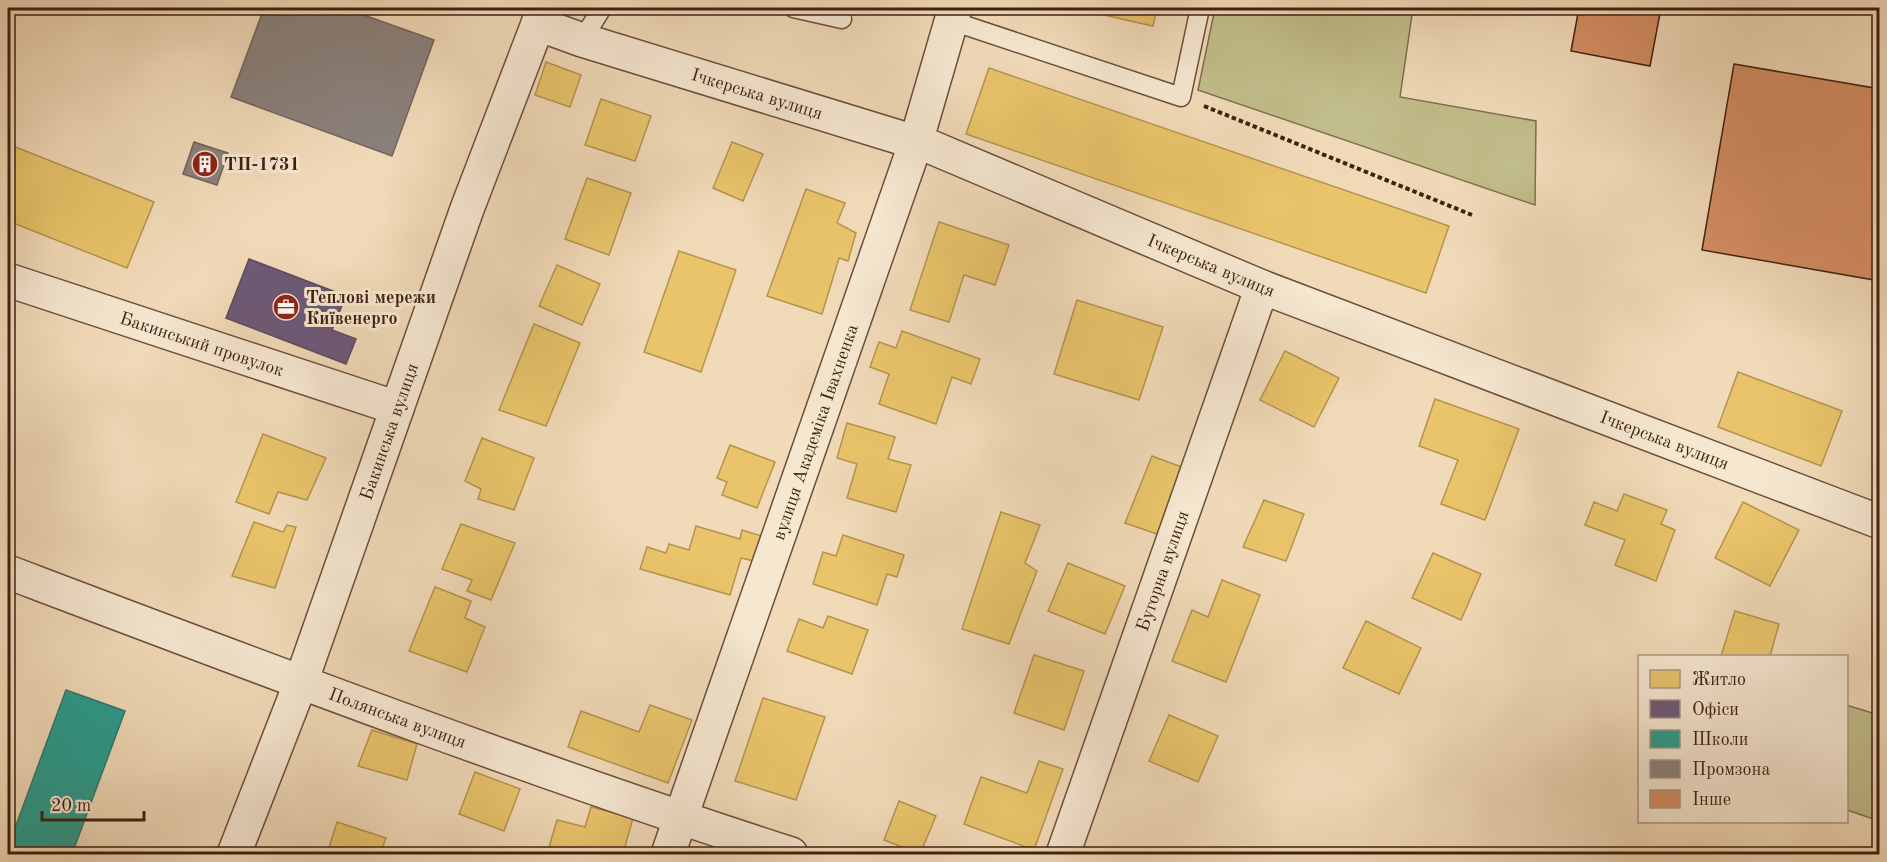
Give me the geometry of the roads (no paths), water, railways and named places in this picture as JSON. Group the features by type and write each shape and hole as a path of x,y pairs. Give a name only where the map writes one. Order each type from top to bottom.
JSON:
{"street":[{"name":"вулиця Академіка Івахненка","path":"668,855 916,142 954,14"},
{"name":"Ічкерська вулиця","path":"541,16 582,40 931,147 1262,287 1880,522"},
{"name":"Бакинська вулиця","path":"234,855 301,682 467,209 541,16"},
{"name":"Бакинський провулок","path":"8,280 397,408"},
{"name":"Бугорна вулиця","path":"1063,855 1262,287"},
{"name":"Полянська вулиця","path":"8,572 301,682 681,819 791,855"}],"lane":[{"path":"582,40 602,8"},
{"path":"793,8 842,20"},
{"path":"954,14 1181,97 1200,8"}],"place":[{"name":"ТП-1731","path":"205,164"},
{"name":"Теплові мережи Київенерго","path":"286,307"}]}
